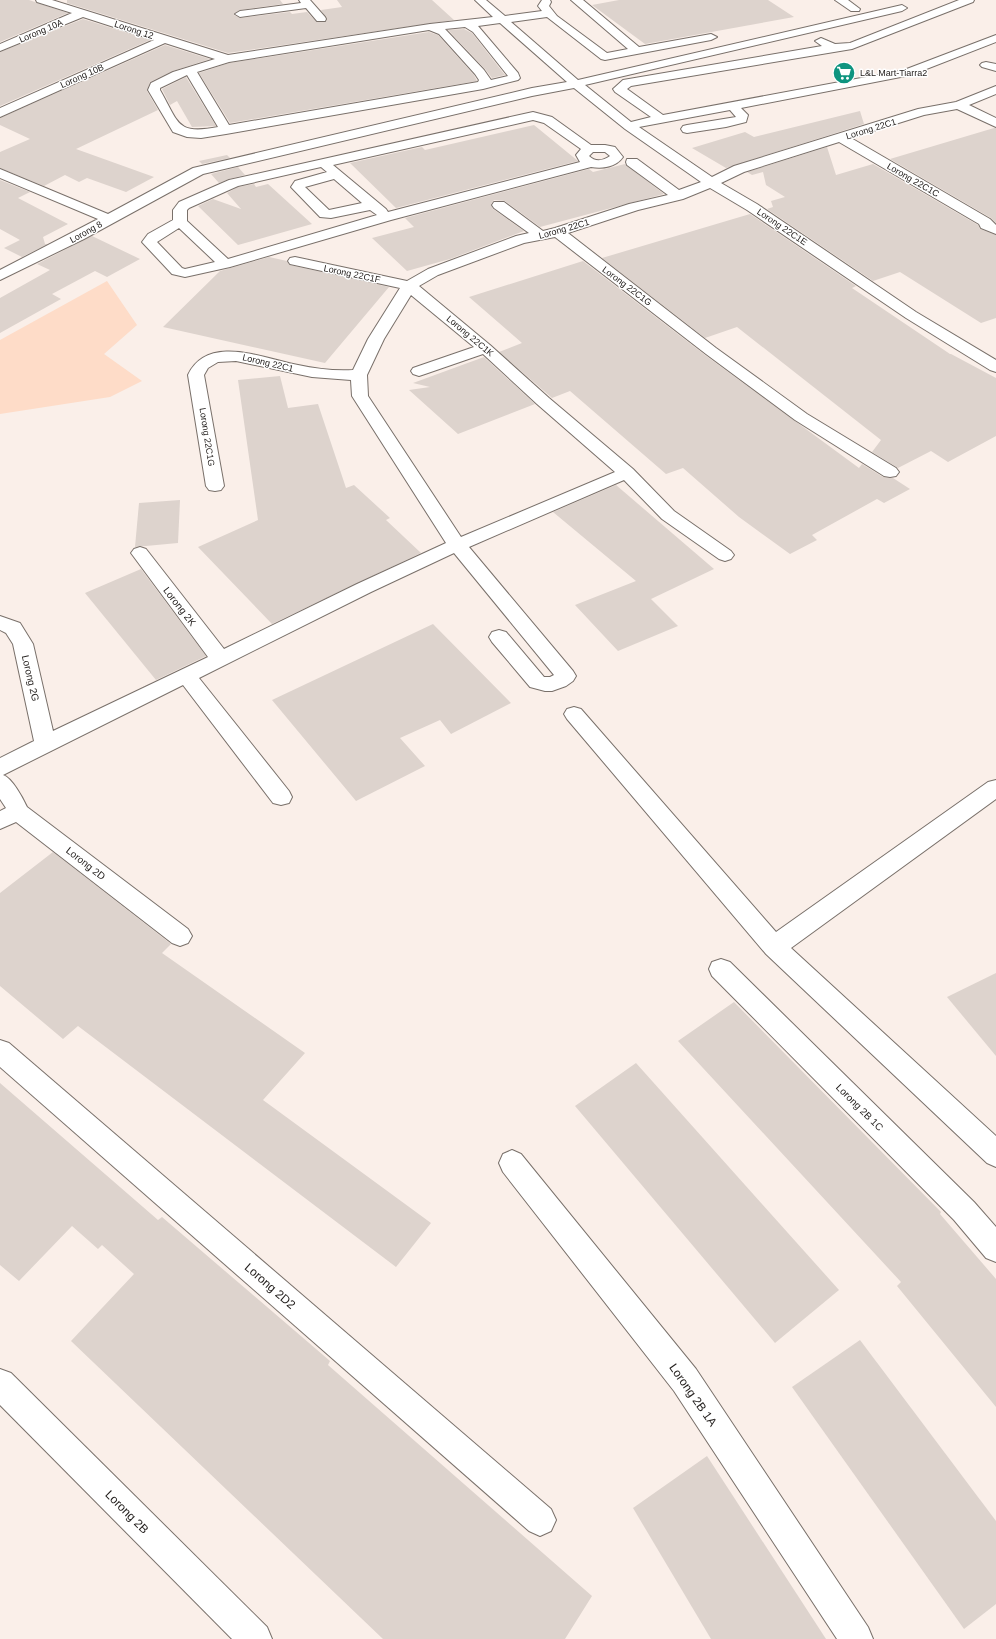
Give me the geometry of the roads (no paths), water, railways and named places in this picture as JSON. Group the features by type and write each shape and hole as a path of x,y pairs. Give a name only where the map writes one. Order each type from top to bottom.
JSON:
{"street":[{"name":"Lorong 12","path":"42,0 227,60"},
{"path":"180,222 153,237 149,242 177,271 185,273 225,264 590,156 595,148 608,149 616,154 641,145 629,126 576,84 480,0"},
{"path":"553,0 546,2 543,6 551,16 623,72"},
{"path":"576,0 637,51"},
{"path":"808,18 859,7 840,0"},
{"path":"661,118 620,89 627,83 852,46 969,0"},
{"path":"240,14 306,2 321,19"},
{"path":"109,219 198,171 219,165 282,140 576,84 902,8"},
{"name":"Lorong 10A","path":"0,48 82,13"},
{"path":"514,78 483,85 201,134 187,133 177,130 154,90 155,86 177,74 227,60 430,27 505,22 551,16"},
{"path":"468,24 477,30 514,75 514,78 532,92"},
{"path":"430,27 443,32 480,72 485,80 483,85"},
{"path":"806,30 833,48"},
{"path":"605,57 723,35"},
{"path":"629,126 661,118 907,73 996,38"},
{"name":"Lorong 10B","path":"0,113 165,39"},
{"path":"190,70 226,130"},
{"name":"Lorong 22C1","path":"199,388 196,375 198,367 208,361 225,356 236,356 267,362 308,373 342,376 359,375 376,339 409,286 433,272 521,239 558,232 634,207 678,196 711,183 739,169 922,112 959,104 996,90"},
{"path":"959,104 996,123"},
{"path":"673,131 742,119 742,114 732,105"},
{"path":"225,264 180,222 180,210 184,205 234,183 322,162 533,116 542,117 548,120 590,156"},
{"path":"675,116 687,128"},
{"path":"284,120 299,136"},
{"path":"265,123 282,140"},
{"name":"Lorong 22C1C","path":"841,138 990,226"},
{"name":"Lorong 22C1E","path":"641,145 657,140 711,183 752,207 911,315 996,367"},
{"path":"322,162 386,217"},
{"path":"632,162 678,196"},
{"path":"336,174 300,184 298,187 325,214 372,205"},
{"name":"Lorong 8","path":"2,176 109,219"},
{"path":"499,205 540,236"},
{"name":"Lorong 8","path":"0,276 109,219"},
{"name":"Lorong 22C1G","path":"558,232 696,339 801,417 890,472"},
{"name":"Lorong 22C1F","path":"294,261 409,286"},
{"name":"Lorong 22C1K","path":"409,286 485,348 543,401 627,473 668,515 725,555"},
{"path":"419,372 485,348"},
{"path":"359,375 360,396 457,545 566,676 556,684 545,685 537,682 499,637"},
{"name":"Lorong 22C1G","path":"199,388 215,486"},
{"path":"0,768 45,744 364,588 457,545 627,473"},
{"name":"Lorong 2K","path":"140,553 216,653 223,658"},
{"name":"Lorong 2G","path":"0,623 13,628 23,644 45,744"},
{"path":"186,676 281,797"},
{"path":"574,714 756,924 774,947 996,1154"},
{"name":"Lorong 2D","path":"0,782 14,802 9,816 180,936"},
{"path":"774,947 996,788"},
{"name":"Lorong 2B 1C","path":"721,969 964,1211 996,1248"},
{"name":"Lorong 2D2","path":"0,1051 540,1520"},
{"name":"Lorong 2B 1A","path":"512,1163 684,1380 856,1639"},
{"name":"Lorong 2B","path":"0,1384 255,1639"}],"place":[{"name":"L&L Mart-Tiarra2","path":"844,73"}]}
